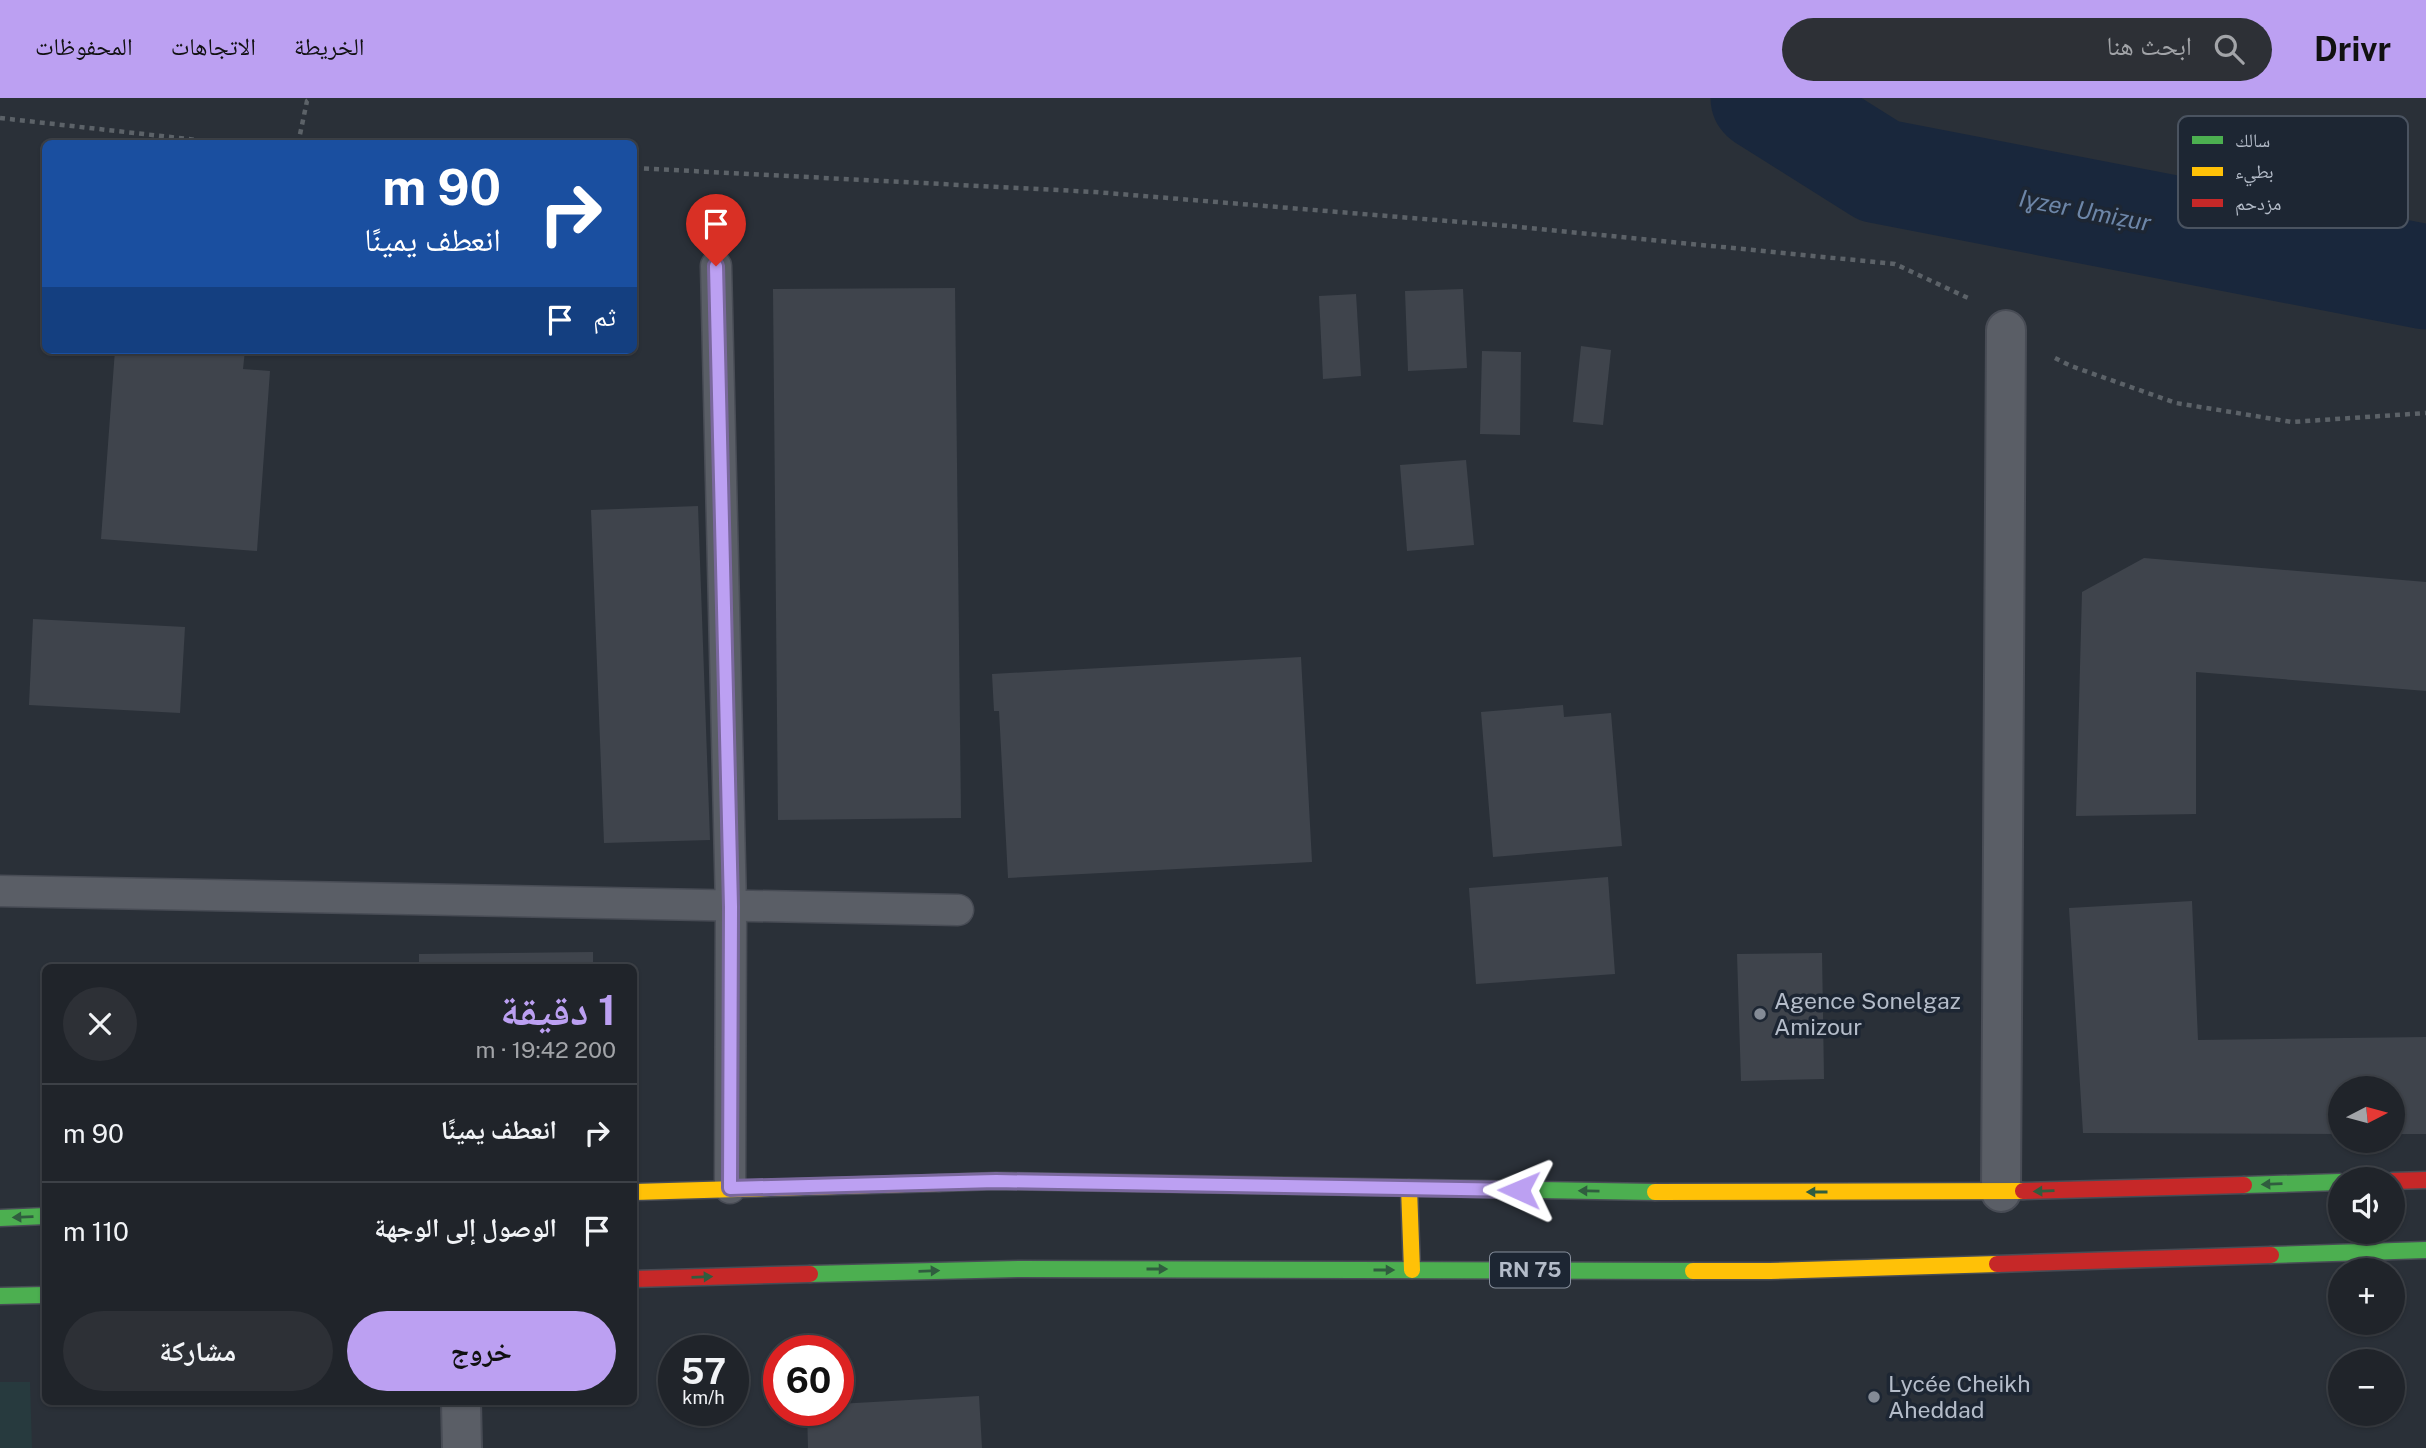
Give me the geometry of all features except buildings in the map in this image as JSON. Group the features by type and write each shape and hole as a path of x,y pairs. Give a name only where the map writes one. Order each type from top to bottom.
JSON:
{"main road":[{"path":"2405,1181 2426,1180"},
{"path":"637,1192 996,1181 1657,1192 2001,1192 2328,1182"},
{"path":"1409,1188 1412,1270"},
{"path":"0,1218 42,1216"},
{"name":"RN 75","path":"637,1279 1020,1269 1770,1271 2426,1250"},
{"path":"0,1296 42,1295"}],"street":[{"path":"2001,1192 2006,330"},
{"path":"461,1405 462,1448"}],"lane":[{"path":"716,266 731,907 730,1188"},
{"path":"0,891 958,910"}],"path":[{"path":"299,140 307,101 311,98"},
{"path":"0,118 197,140"},
{"path":"637,168 1095,192 1509,226 1895,264 1989,308 2006,330 2071,366 2176,403 2292,422 2426,413"}],"green space":[{"path":"0,1382 30,1382 32,1448 0,1448"}],"waterway":[{"name":"Iɣzer Umiẓur","path":"1763,98 1879,171 2426,277"}],"traffic: fast":[{"path":"939,1183 996,1181 1655,1192"},
{"path":"2244,1185 2328,1182"},
{"path":"0,1218 42,1216"},
{"path":"2271,1255 2426,1250"},
{"path":"810,1274 1020,1269 1693,1271"},
{"path":"0,1296 42,1295"}],"traffic: slow":[{"path":"637,1192 939,1183"},
{"path":"1409,1188 1412,1270"},
{"path":"1655,1192 2023,1191"},
{"path":"1693,1271 1997,1264"}],"traffic: jam":[{"path":"2405,1181 2426,1180"},
{"path":"2023,1191 2244,1185"},
{"path":"1997,1264 2271,1255"},
{"path":"637,1279 810,1274"}],"place":[{"name":"Agence Sonelgaz Amizour","path":"1760,1014"},
{"name":"Lycée Cheikh Aheddad","path":"1874,1397"}],"route":[{"path":"716,266 731,907 730,1188 996,1181 1519,1190"}]}
